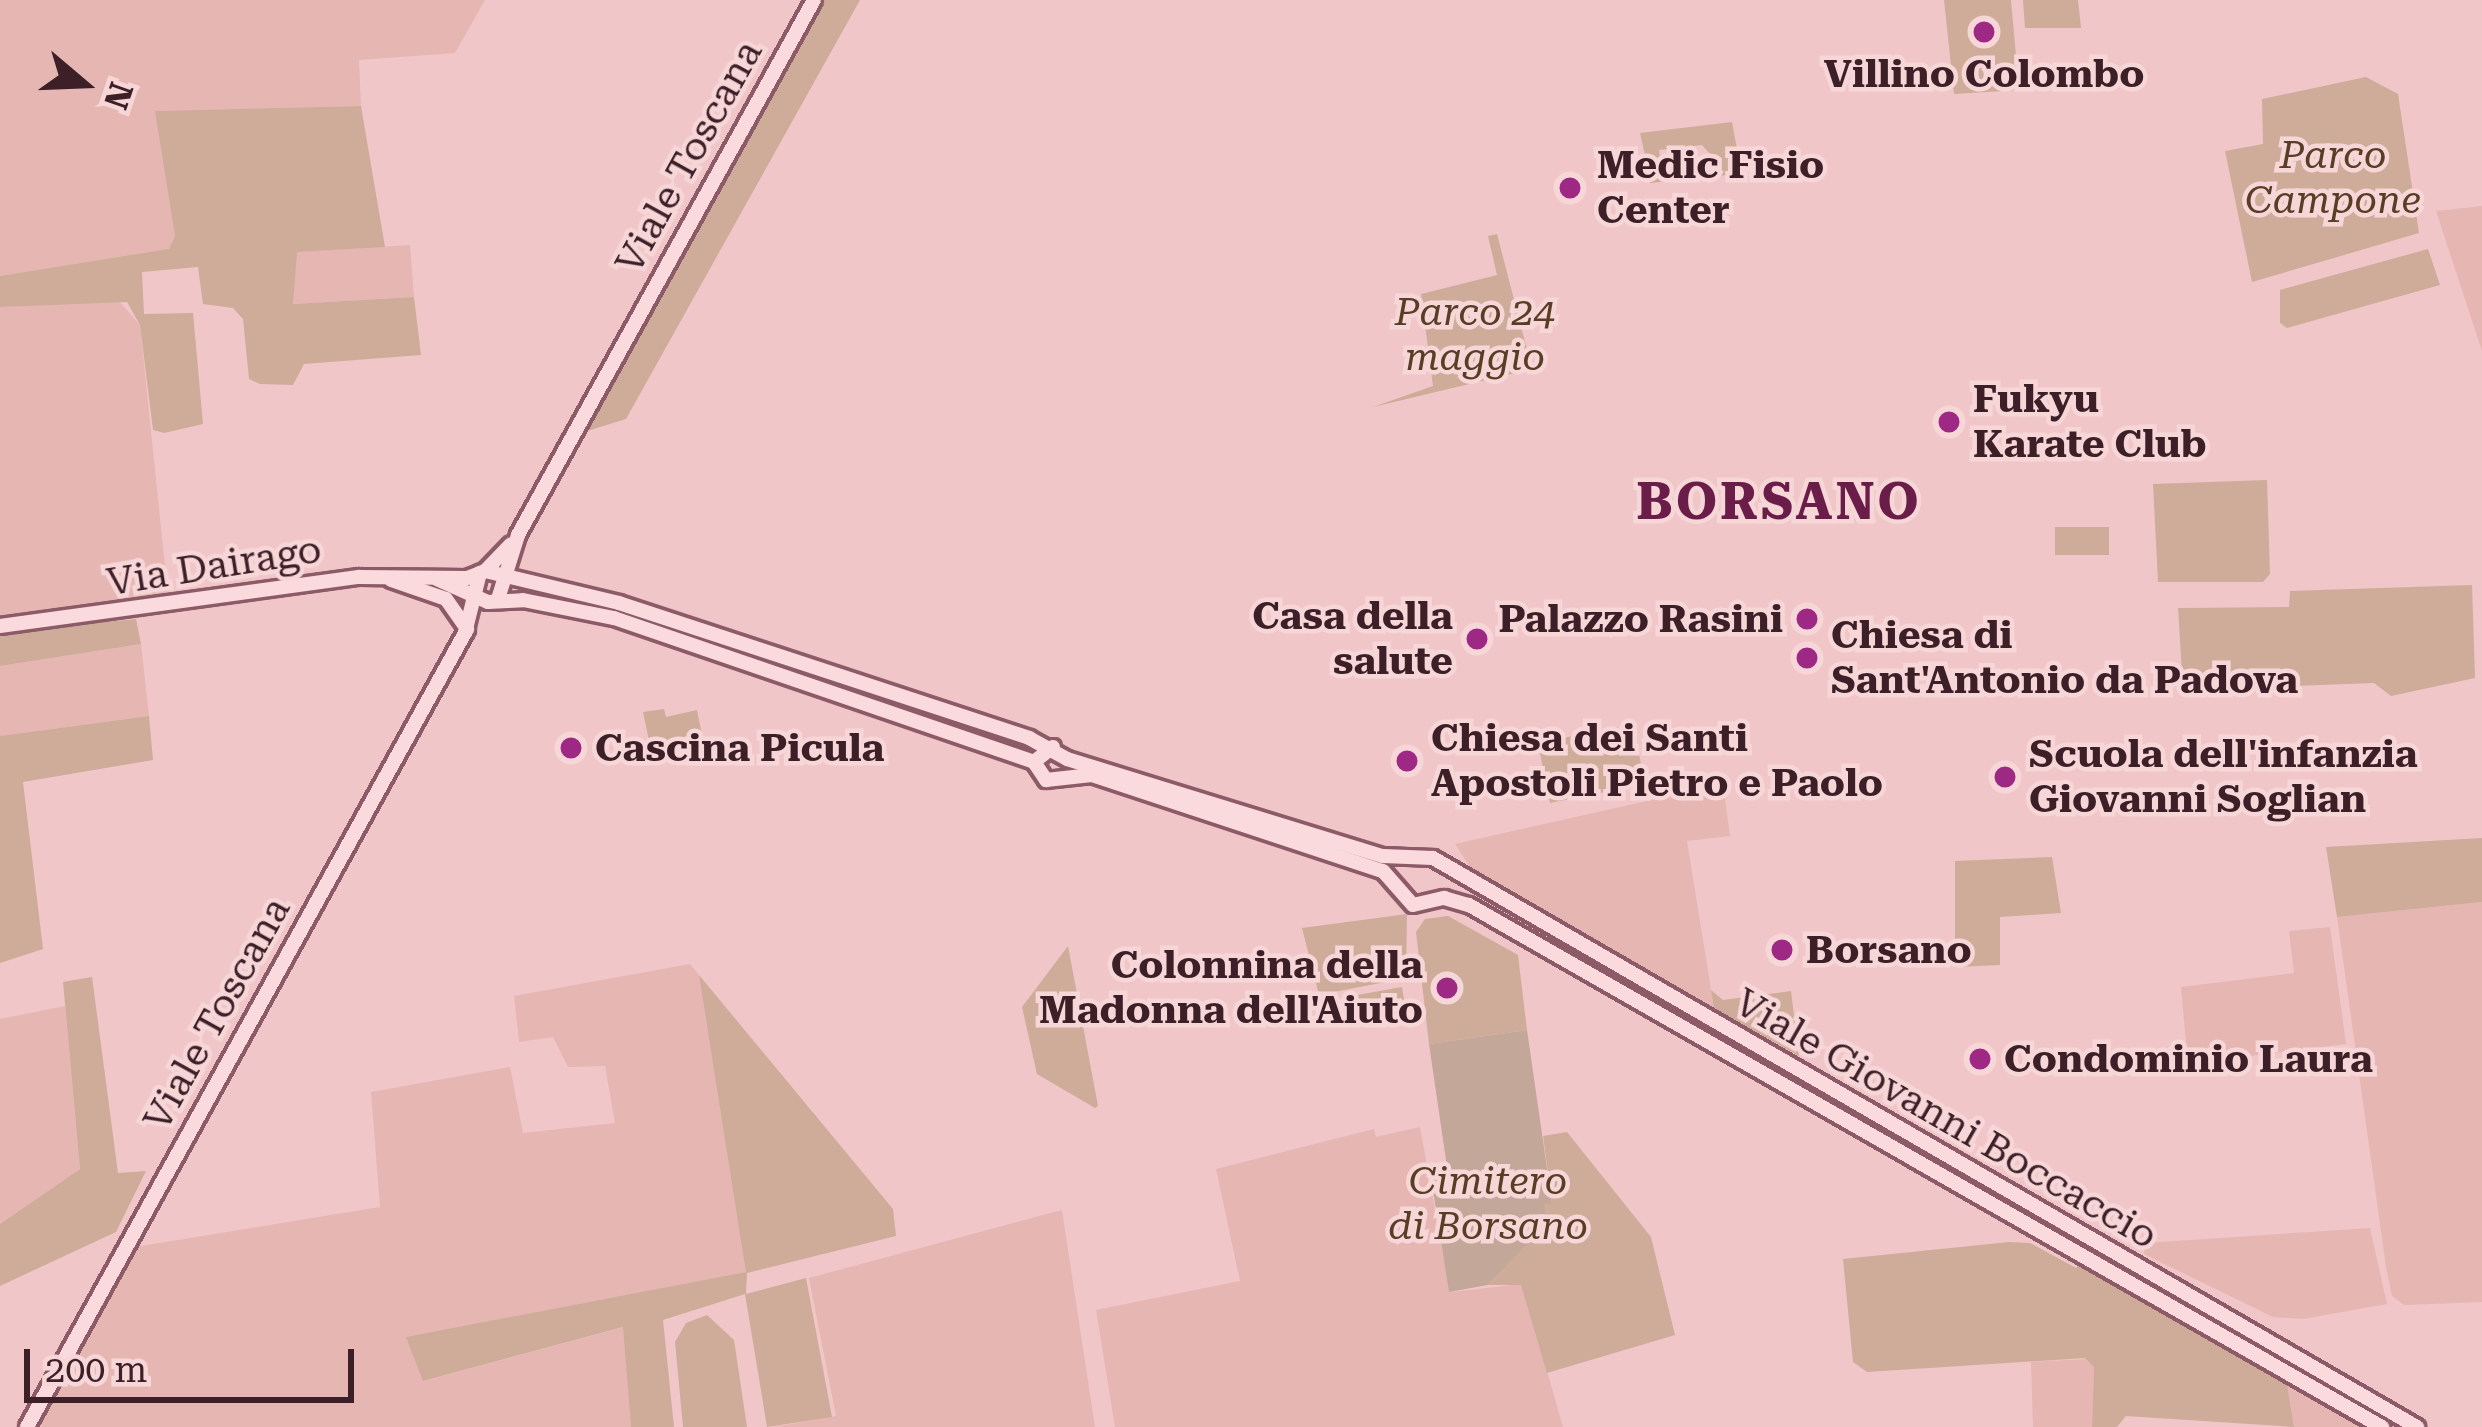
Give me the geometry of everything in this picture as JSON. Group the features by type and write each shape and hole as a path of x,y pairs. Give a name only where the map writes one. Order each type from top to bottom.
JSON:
{"street":[{"name":"Viale Toscana","path":"466,631 496,600 518,535 814,0"},
{"name":"Viale Toscana","path":"27,1427 466,631 483,572 518,535"},
{"name":"Viale Giovanni Boccaccio","path":"483,572 619,603 1053,747 1065,767 1396,880 1413,905 1439,898 1467,903 2381,1427"},
{"path":"437,579 483,572"},
{"path":"374,575 442,596 466,631"},
{"name":"Via Dairago","path":"0,626 374,575 437,579"},
{"name":"Viale Giovanni Boccaccio","path":"437,579 477,596 609,616 1034,762 1046,781 1065,767"},
{"path":"1034,762 1053,747"},
{"name":"Viale Giovanni Boccaccio","path":"1065,767 1405,861 1426,856 2417,1427"},
{"path":"1396,880 1405,861"},
{"path":"1439,898 1442,866"}],"shaded area":[{"path":"0,0 485,0 455,53 359,60 361,106 156,111 175,236 169,250 0,276"},
{"path":"2482,206 2482,351 2436,211"},
{"path":"410,245 414,297 293,304 296,252"},
{"path":"118,300 140,325 168,595 0,618 0,307"},
{"path":"141,644 149,716 0,736 0,666"},
{"path":"1723,784 1730,836 1687,841 1714,1008 1470,867 1455,844"},
{"path":"2482,902 2482,1302 2404,1305 2392,1296 2386,1267 2337,917"},
{"path":"2330,927 2346,1044 2188,1064 2181,987 2294,973 2289,931"},
{"path":"690,964 699,975 747,1272 407,1337 424,1381 624,1327 631,1427 38,1427 135,1247 380,1207 371,1092 510,1067 523,1133 615,1123 605,1066 568,1067 553,1037 519,1042 514,996"},
{"path":"65,1006 80,1169 0,1224 0,1019"},
{"path":"1420,1127 1450,1292 1522,1284 1563,1427 1115,1427 1096,1310 1240,1281 1216,1169 1374,1129 1376,1137"},
{"path":"1062,1210 1095,1427 773,1427 836,1416 809,1278"},
{"path":"2370,1228 2387,1304 2303,1319 2273,1317 2144,1254 2145,1243"},
{"path":"2086,1359 2094,1367 2092,1427 2033,1427 2031,1362"},
{"path":"2286,1378 2371,1427 2294,1427"}],"green space":[{"path":"822,0 860,0 626,419 584,432"},
{"path":"1944,0 2011,0 2019,90 1954,94"},
{"path":"2023,0 2078,0 2081,28 2025,28"},
{"name":"Parco Campone","path":"2366,77 2398,94 2419,233 2252,282 2225,151 2263,144 2262,99"},
{"path":"361,106 385,247 297,252 293,304 414,297 421,355 304,364 293,385 260,384 249,379 243,319 233,308 203,304 198,267 142,272 144,314 193,313 203,424 164,433 153,430 140,325 127,302 0,307 0,276 169,249 175,236 155,111"},
{"path":"1732,122 1739,160 1727,175 1650,183 1649,170 1658,178 1705,172 1710,154 1702,145 1659,150 1660,159 1646,160 1640,133"},
{"name":"Parco 24 maggio","path":"1497,234 1532,369 1373,407 1433,386 1421,294 1497,275 1488,236"},
{"path":"2428,249 2440,285 2287,328 2280,323 2280,290"},
{"path":"2267,480 2270,574 2263,582 2158,582 2153,484"},
{"path":"2055,527 2109,527 2109,555 2055,555"},
{"path":"2472,585 2475,678 2391,696 2374,683 2183,690 2178,608 2289,607 2290,591"},
{"path":"136,619 141,644 0,666 0,632"},
{"path":"664,709 666,717 697,710 704,745 652,755 643,712"},
{"path":"149,716 153,760 23,782 43,949 0,963 0,736"},
{"path":"1633,724 1645,784 1550,803 1538,743"},
{"path":"2482,838 2482,902 2337,917 2326,847"},
{"path":"2052,857 2061,913 2000,917 2000,965 1955,967 1955,861"},
{"path":"1407,914 1406,978 1319,995 1302,928"},
{"path":"1448,916 1518,955 1527,1030 1429,1044 1416,932 1425,919"},
{"path":"1068,946 1095,1108 1037,1074 1022,1007"},
{"path":"699,975 893,1209 896,1236 747,1273 746,1294 806,1278 832,1417 767,1427 745,1294 663,1320 674,1427 631,1427 623,1327 423,1381 406,1337 746,1272"},
{"path":"92,977 118,1173 146,1171 116,1232 0,1286 0,1224 80,1169 63,982"},
{"path":"1402,987 1406,1013 1352,1024 1346,997"},
{"path":"1711,990 1723,1000 1791,991 1799,1056 1714,1008"},
{"name":"Cimitero di Borsano","path":"1527,1030 1552,1203 1544,1204 1547,1225 1488,1285 1449,1292 1430,1171 1447,1167 1429,1044"},
{"path":"1567,1132 1651,1237 1675,1335 1547,1373 1521,1285 1488,1285 1547,1225 1543,1204 1552,1202 1543,1136"},
{"path":"2030,1243 2076,1268 2081,1261 2286,1378 2294,1427 2126,1416 2117,1427 2092,1427 2094,1367 2085,1358 1867,1372 1853,1362 1843,1259"},
{"path":"707,1315 734,1340 747,1427 683,1427 675,1342 686,1323"}],"place":[{"name":"Villino Colombo","path":"1984,32"},
{"name":"Medic Fisio Center","path":"1570,188"},
{"name":"Fukyu Karate Club","path":"1949,422"},
{"name":"Palazzo Rasini","path":"1807,619"},
{"name":"Casa della salute","path":"1477,639"},
{"name":"Chiesa di Sant'Antonio da Padova","path":"1807,658"},
{"name":"Cascina Picula","path":"571,748"},
{"name":"Chiesa dei Santi Apostoli Pietro e Paolo","path":"1407,761"},
{"name":"Scuola dell'infanzia Giovanni Soglian","path":"2005,777"},
{"name":"Borsano","path":"1782,950"},
{"name":"Colonnina della Madonna dell'Aiuto","path":"1447,988"},
{"name":"Condominio Laura","path":"1980,1059"}],"district":[{"name":"BORSANO","path":"1779,502"}]}
